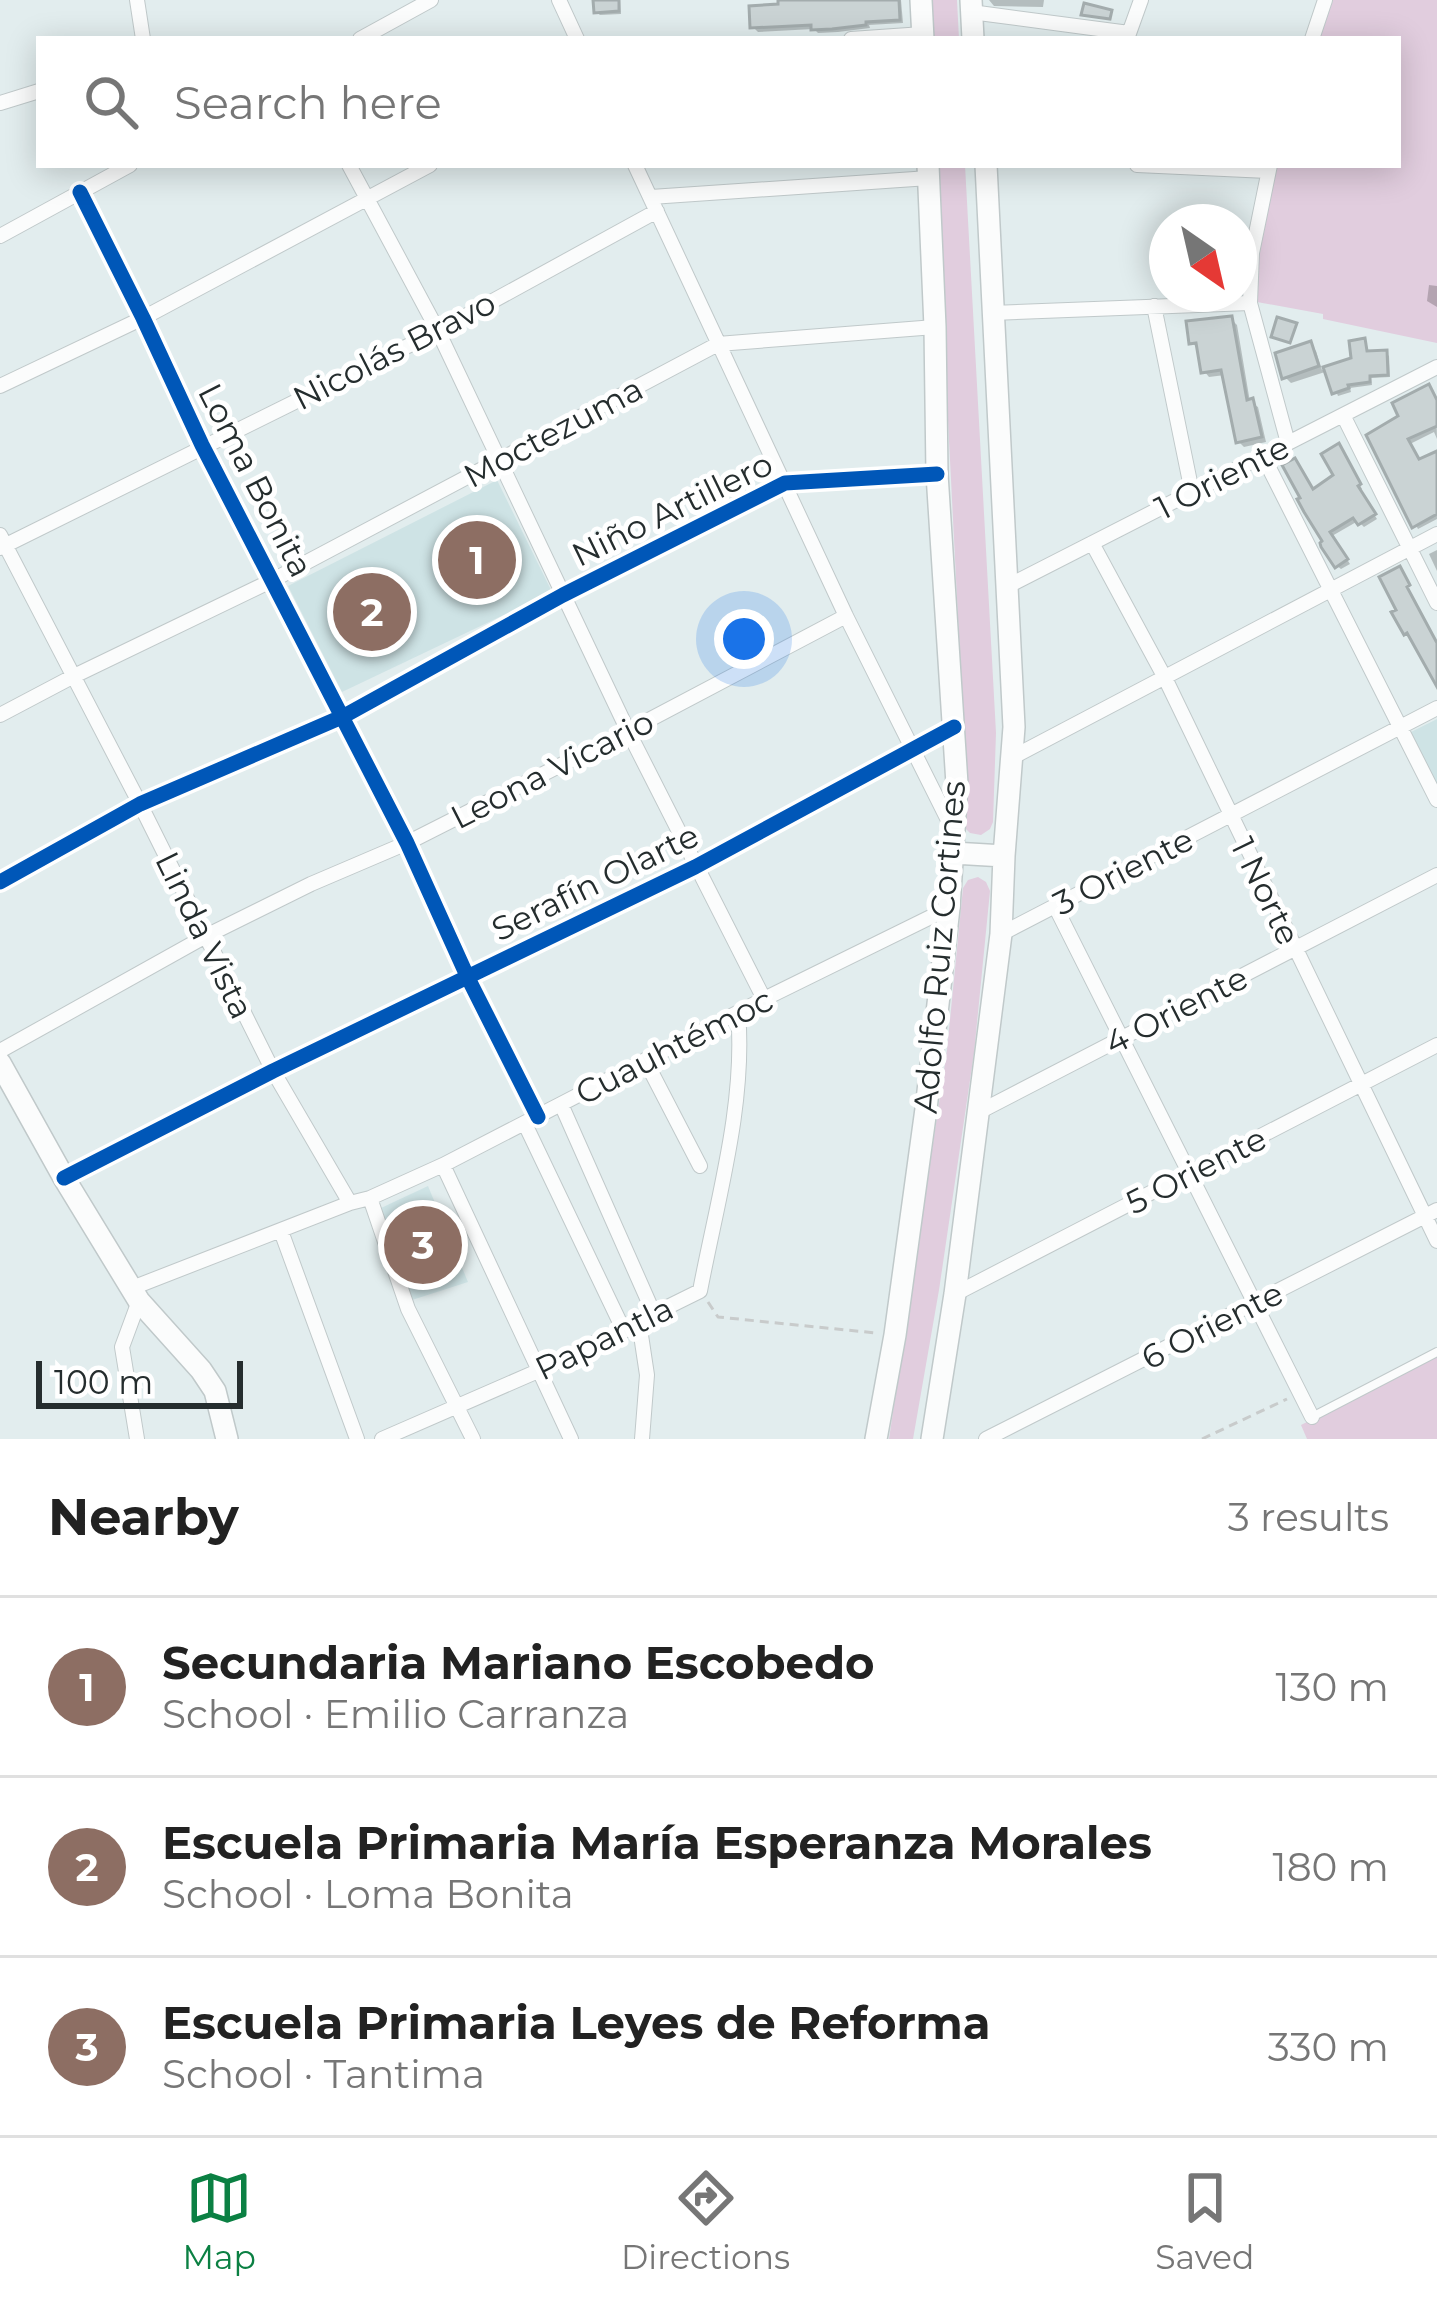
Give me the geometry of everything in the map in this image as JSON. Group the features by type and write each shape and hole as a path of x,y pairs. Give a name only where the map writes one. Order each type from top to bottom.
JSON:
{"main road":[{"path":"921,0 923,36"},
{"path":"971,6 973,36"},
{"name":"Adolfo Ruiz Cortines","path":"932,1439 1001,934 1013,758 986,168"},
{"name":"Adolfo Ruiz Cortines","path":"876,1439 895,1335 954,843 954,727 937,474 928,172"},
{"path":"954,843 1004,856"},
{"path":"0,1063 135,1294 215,1391 227,1439"}],"street":[{"path":"136,0 142,36"},
{"path":"365,36 431,0"},
{"path":"559,0 576,36"},
{"path":"971,6 1128,36 1141,0"},
{"path":"1313,36 1325,0"},
{"path":"0,103 36,92"},
{"path":"0,236 124,168"},
{"path":"350,168 438,331 628,731 764,999"},
{"path":"0,386 143,318 424,168"},
{"path":"636,168 954,843"},
{"path":"1257,228 1269,168"},
{"name":"Nicolás Bravo","path":"2,543 438,331 654,204 928,172"},
{"name":"Loma Bonita","path":"80,192 202,445 407,843 624,1330"},
{"path":"992,313 1149,306"},
{"path":"1155,312 1192,492"},
{"path":"1252,312 1288,443"},
{"name":"Moctezuma","path":"0,716 273,580 718,344 935,327"},
{"name":"1 Oriente","path":"1008,586 1437,367"},
{"path":"1343,415 1437,602"},
{"path":"1263,456 1437,800"},
{"name":"Niño Artillero","path":"0,882 140,804 344,716 563,595 785,483 937,474"},
{"path":"1013,758 1437,535"},
{"name":"Linda Vista","path":"2,543 140,804 273,1072 350,1203"},
{"name":"1 Norte","path":"1092,543 1165,678 1361,1084 1431,1213 1437,1241"},
{"name":"Leona Vicario","path":"0,1051 206,936 407,843 846,616"},
{"name":"3 Oriente","path":"1001,934 1437,708"},
{"name":"Serafín Olarte","path":"64,1178 695,867 954,727"},
{"name":"4 Oriente","path":"979,1112 1437,875"},
{"path":"1055,906 1312,1417"},
{"name":"Cuauhtémoc","path":"135,1294 443,1165 949,908"},
{"path":"700,1291 739,1088 738,1013"},
{"name":"5 Oriente","path":"955,1294 1437,1046"},
{"path":"645,1060 700,1166"},
{"path":"561,1104 654,1314"},
{"path":"443,1165 571,1439"},
{"path":"370,1198 408,1309 473,1439"},
{"name":"6 Oriente","path":"986,1439 1431,1213"},
{"path":"280,1231 357,1439"},
{"name":"Papantla","path":"382,1439 538,1372 700,1291"},
{"path":"135,1294 122,1347 137,1439"},
{"path":"639,1322 647,1376 642,1439"}],"lane":[{"path":"1312,1417 1437,1352"}],"path":[{"path":"1202,1439 1300,1394"}],"shaded area":[{"path":"926,0 957,0 959,36 928,36"},
{"path":"1333,0 1437,0 1437,343 1257,302 1259,251 1276,168 1401,168 1401,36 1321,36"},
{"path":"935,168 965,168 996,733 993,822 981,835 963,826 965,755"},
{"path":"497,480 552,592 342,692 288,586"},
{"path":"1437,719 1437,786 1411,732"},
{"path":"978,877 990,891 974,1053 939,1290 913,1439 889,1439 947,1050 963,888"},
{"path":"428,1186 468,1282 412,1300 381,1208"},
{"path":"1437,1356 1437,1439 1307,1439 1301,1425"}],"building":[{"path":"593,0 619,0 619,11 594,13"},
{"path":"778,0 899,0 900,20 832,29 811,30 811,25 750,28 749,6 778,4"},
{"path":"1084,3 1112,10 1110,19 1081,15"},
{"path":"1232,316 1247,400 1253,398 1262,437 1236,443 1221,370 1201,373 1186,321"},
{"path":"1277,317 1297,323 1290,343 1271,337"},
{"path":"1365,338 1367,351 1387,350 1388,375 1370,376 1370,382 1348,385 1332,394 1323,367 1351,358 1349,341"},
{"path":"1311,341 1319,366 1282,379 1275,353"},
{"path":"1429,384 1437,400 1437,426 1408,439 1419,459 1437,451 1437,514 1412,528 1366,435 1398,416 1392,403"},
{"path":"1339,443 1376,514 1358,525 1353,518 1330,532 1348,559 1335,568 1282,465 1295,458 1313,489 1333,475 1321,454"},
{"path":"1400,566 1437,643 1437,687 1391,612 1396,610 1379,577"}],"cycle path":[{"path":"80,192 202,445 407,843 538,1117"},
{"path":"0,882 140,804 344,716 563,595 785,483 937,474"},
{"path":"64,1178 695,867 954,727"}],"place":[{"name":"Secundaria Mariano Escobedo","path":"477,560"},
{"name":"Escuela Primaria María Esperanza Morales","path":"372,612"},
{"name":"Escuela Primaria Leyes de Reforma","path":"423,1245"}]}
